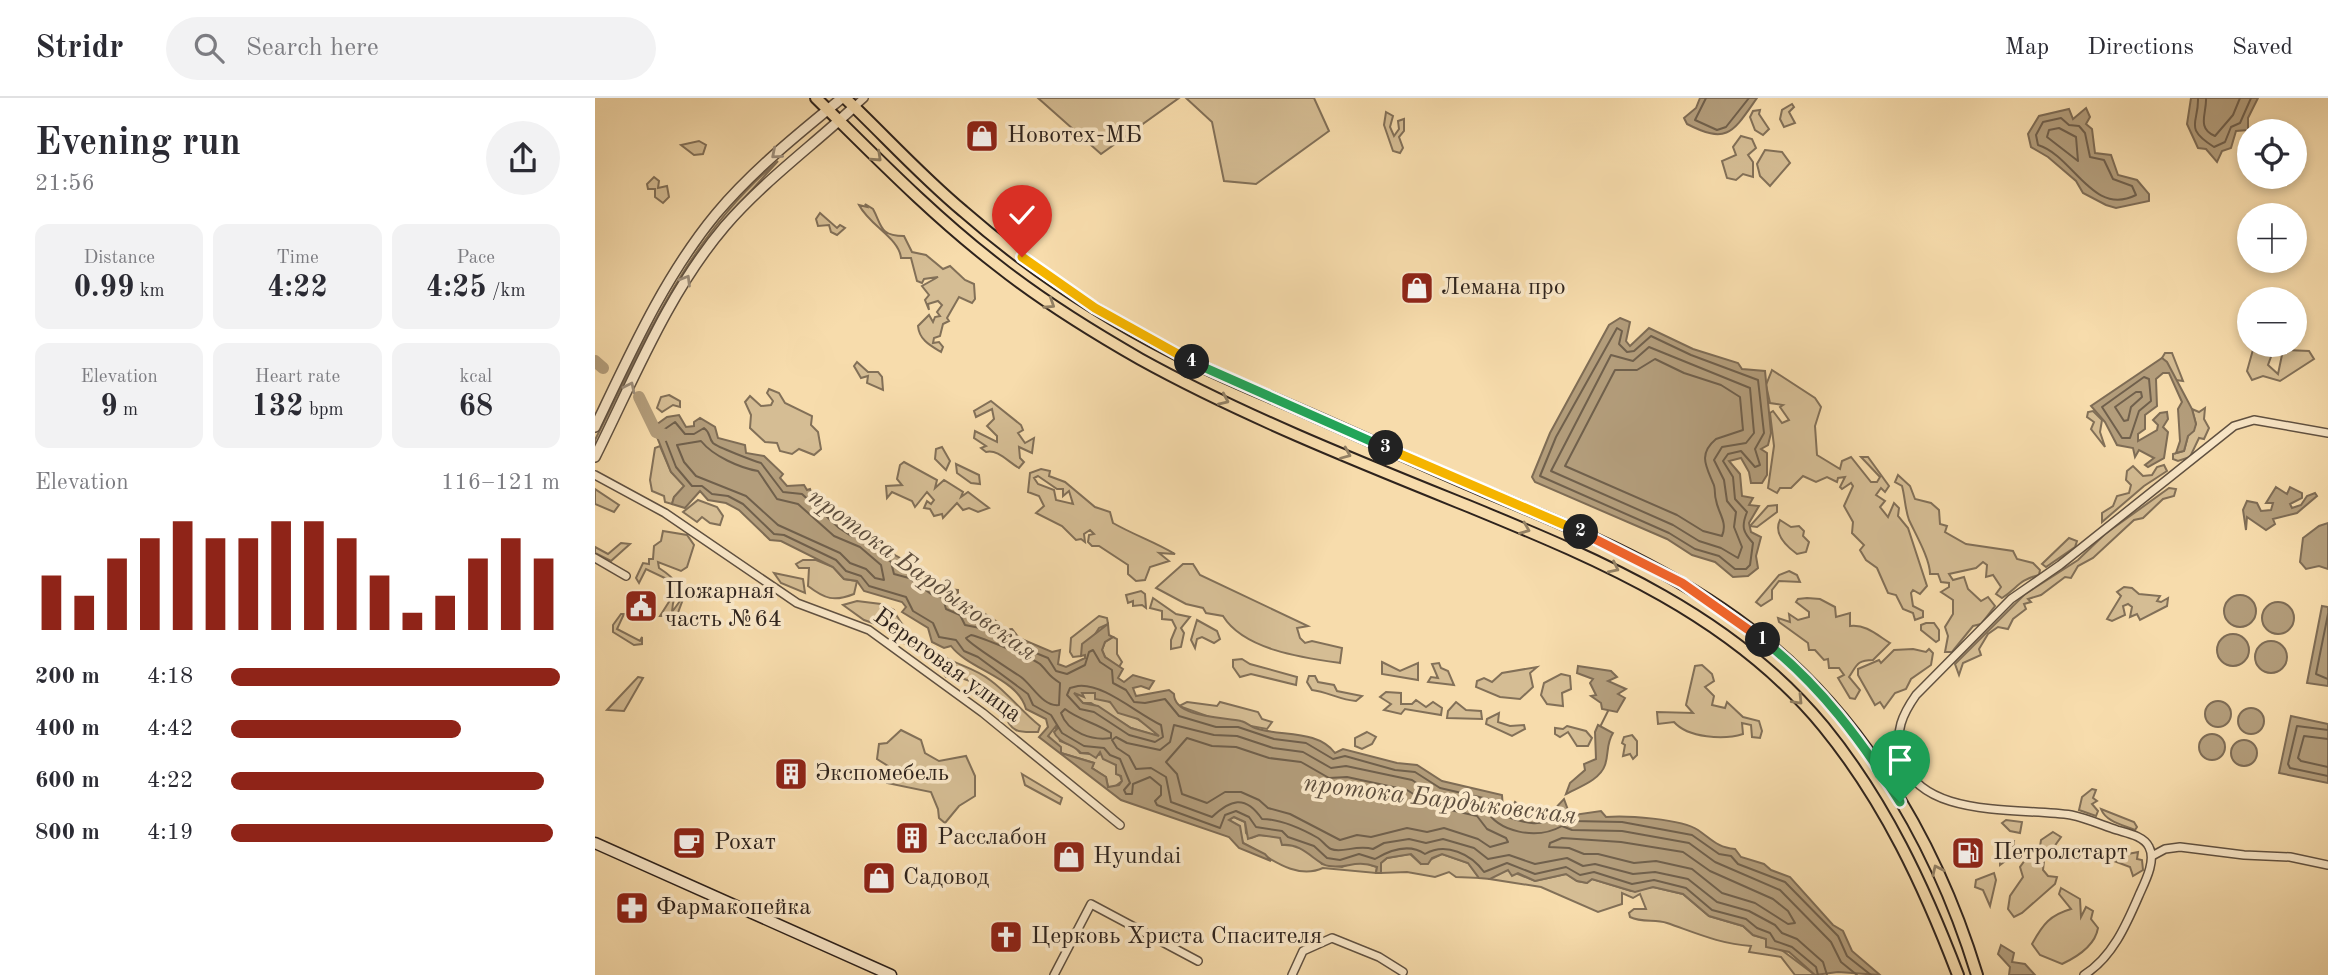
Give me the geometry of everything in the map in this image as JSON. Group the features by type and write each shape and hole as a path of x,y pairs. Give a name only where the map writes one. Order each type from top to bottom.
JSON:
{"main road":[{"path":"816,98 994,263 1083,324 1201,390 1597,560 1654,589 1722,633 1783,685 1822,724 1884,813 1921,882 1958,975"},
{"path":"843,98 974,221 1107,315 1208,369 1600,540 1682,583 1737,619 1805,677 1847,723 1917,832 1954,909 1977,975"},
{"path":"1498,518 1505,499"},
{"path":"595,843 891,975"}],"street":[{"path":"595,427 662,295 715,216 767,162 843,98"},
{"path":"595,457 687,278 724,228 772,177 865,98"},
{"path":"2084,975 2101,961 2116,943 2147,878 2152,856 2149,846 2143,840 2089,820 1966,805 1924,790 1914,782 1902,761 1898,736 1900,722 1916,695 2011,599 2060,565 2234,426 2254,420 2328,433"},
{"name":"Береговая улица","path":"595,475 665,513 797,603 869,630 983,712 1120,825"},
{"path":"595,558 626,576"},
{"path":"2152,856 2165,849 2180,847 2244,855 2290,857 2328,865"},
{"path":"1054,975 1091,904 1198,961"},
{"path":"1292,975 1303,951 1332,938 1379,957 1403,972"}],"shaded area":[{"path":"1038,98 1179,98 1101,154"},
{"path":"1186,98 1314,98 1329,131 1256,184 1224,181 1212,122"},
{"path":"1792,104 1794,107 1789,112 1795,123 1784,127 1780,119 1782,110"},
{"path":"1760,110 1759,114 1769,129 1763,135 1755,130 1750,117 1753,111"},
{"path":"1386,112 1393,116 1390,127 1394,136 1399,129 1398,121 1404,119 1404,131 1399,137 1403,148 1400,153 1393,151 1384,125"},
{"path":"1741,136 1752,139 1756,148 1748,155 1753,162 1753,177 1743,174 1736,180 1727,178 1722,161 1736,155 1733,147"},
{"path":"699,141 706,145 703,154 694,155 681,145"},
{"path":"1765,150 1782,152 1790,163 1770,186 1760,176 1757,164"},
{"path":"778,161 716,230 595,449 595,440 672,290 719,221"},
{"path":"654,177 659,181 658,188 667,186 669,197 663,203 655,197 655,189 648,189 647,184"},
{"path":"865,204 873,209 886,232 904,236 912,252 926,255 943,269 950,266 965,280 974,284 975,299 972,303 959,297 947,318 949,321 943,324 940,336 934,338 933,343 939,342 943,347 941,352 923,339 918,326 929,315 933,322 935,317 940,316 937,312 942,305 938,301 928,304 929,310 925,300 929,295 922,286 938,277 924,279 922,283 917,281 911,258 901,258 895,244 859,205 867,207"},
{"path":"820,213 837,228 840,225 845,228 837,235 831,232 829,225 818,226 816,219"},
{"path":"2309,351 2314,359 2280,381 2263,376 2252,380 2247,371 2251,357 2271,357 2268,365 2278,374 2282,357 2307,357"},
{"path":"2165,353 2172,353 2183,381 2176,380 2162,358"},
{"path":"857,362 868,372 878,372 882,377 883,390 867,383 868,376 861,378 854,366"},
{"path":"1772,370 1815,398 1821,407 1815,426 1817,455 1840,469 1842,461 1851,457 1871,482 1877,482 1880,477 1861,457 1868,457 1889,486 1885,492 1881,488 1876,495 1885,501 1880,507 1888,517 1894,503 1899,508 1898,516 1908,528 1927,586 1920,594 1913,590 1911,593 1913,606 1923,611 1923,617 1915,620 1913,613 1903,609 1896,595 1888,593 1877,568 1866,560 1860,550 1864,545 1852,533 1853,522 1844,506 1853,486 1851,483 1842,489 1840,487 1845,477 1838,478 1837,482 1827,477 1816,482 1803,476 1791,488 1780,488 1777,493 1768,488 1774,446 1770,413 1773,411 1782,423 1789,420 1780,407 1783,405 1770,403 1766,385"},
{"path":"769,389 779,393 785,403 812,416 811,425 818,432 821,449 814,455 799,449 792,454 780,451 777,443 765,442 750,428 751,415 745,402 750,396 761,406 771,405 773,401 767,393"},
{"path":"669,395 680,401 680,407 673,405 662,412 657,408 661,397"},
{"path":"991,401 1021,425 1023,430 1018,433 1025,443 1034,438 1032,453 1019,447 1020,458 1024,462 1019,468 999,454 986,452 981,448 986,446 974,438 975,431 997,442 997,436 987,426 994,419 992,409 976,417 974,411"},
{"path":"2205,408 2204,419 2209,428 2204,439 2199,438 2190,457 2178,461 2173,459 2173,454 2184,451 2188,436 2196,424 2192,409 2199,412"},
{"path":"2093,411 2102,420 2100,432 2105,447 2091,429 2094,422 2087,417 2088,412"},
{"path":"660,446 671,472 685,486 674,497 672,504 665,502 664,496 652,491 650,480 655,448"},
{"path":"942,447 950,461 946,470 935,459 936,449"},
{"path":"904,462 937,480 935,488 944,480 963,492 961,497 968,492 989,508 978,512 969,508 963,510 957,503 943,518 942,514 934,516 930,509 924,508 927,501 931,504 934,500 927,492 915,507 912,501 892,492 887,498 886,486 902,485 897,479 900,465"},
{"path":"956,464 979,475 980,484 971,483 957,473"},
{"path":"2164,465 2167,471 2144,486 2102,522 2102,513 2113,506 2117,496 2129,493 2131,485 2126,480 2127,471 2133,466 2143,476 2152,475 2157,467"},
{"path":"1041,469 1050,471 1049,476 1065,482 1095,507 1110,512 1113,523 1175,554 1159,553 1169,561 1150,567 1145,580 1136,581 1128,574 1128,565 1088,542 1089,535 1094,534 1090,530 1084,534 1085,542 1076,540 1062,526 1036,513 1044,506 1039,496 1028,492 1030,473","holes":["1038,476 1057,489 1063,489 1063,496 1069,491 1073,504 1056,500 1054,490 1038,484 1034,478"]},
{"path":"1898,475 1910,486 1915,499 1931,503 1939,510 1940,524 1947,526 1945,532 1966,544 2013,551 2017,559 2033,563 2040,570 2039,575 2022,582 2002,598 1996,594 2001,587 1993,575 1986,577 1987,565 1983,562 1976,568 1949,574 1953,580 1964,577 1968,589 1981,601 1988,597 1995,606 1981,624 1973,626 1952,652 1945,652 1948,636 1945,627 1953,614 1953,600 1941,592 1949,587 1949,583 1941,582 1938,574 1930,574 1925,554 1908,516 1902,486 1895,482"},
{"path":"2169,488 2176,489 2174,496 2163,499 2143,518 2134,520 2093,558 2078,566 2071,578 2065,577 2041,595 2028,599 2031,602 2024,604 2026,609 2013,619 2008,629 1998,627 1988,634 1979,649 1981,655 1963,663 1959,675 1955,664 2025,594 2078,560 2105,534"},
{"path":"595,489 619,505 614,512 595,504"},
{"path":"698,500 717,507 723,516 720,525 710,523 702,517 697,522 683,512"},
{"path":"1777,505 1777,512 1757,527 1750,526 1768,506"},
{"path":"1780,520 1791,527 1799,526 1804,531 1803,536 1809,542 1806,552 1797,554 1785,543 1779,535"},
{"path":"663,531 687,535 694,545 687,567 681,571 658,562 659,568 676,584 672,612 685,594 676,618 679,624 674,627 668,616 660,616 672,597 669,580 646,569 639,583 636,578 643,563 649,564 649,559 653,559 654,546 661,541"},
{"path":"2069,538 2077,541 2075,547 2046,567 2042,564"},
{"path":"621,543 630,544 611,561 595,553 595,547 608,554"},
{"path":"803,560 816,560 833,567 844,579 857,581 854,594 835,598 825,596 808,586 809,568 799,568 796,564"},
{"path":"1183,564 1193,564 1200,575 1308,626 1297,628 1300,638 1305,643 1312,641 1342,648 1340,663 1293,655 1260,644 1233,628 1223,616 1206,613 1203,608 1186,604 1156,588"},
{"path":"1789,571 1797,575 1800,582 1779,581 1772,590 1772,599 1761,606 1756,602 1779,575"},
{"path":"774,573 803,579 805,593 781,583"},
{"path":"2124,587 2132,588 2139,594 2160,596 2157,601 2161,602 2168,598 2167,606 2140,620 2137,614 2130,617 2132,607 2128,604 2123,606 2125,615 2112,621 2107,619 2121,596 2117,592"},
{"path":"1141,591 1145,594 1146,608 1142,605 1133,606 1133,601 1128,603 1126,595"},
{"path":"1153,598 1176,614 1190,617 1181,628 1184,633 1181,647 1171,649 1176,628 1172,620 1162,619 1162,611 1150,608"},
{"path":"1798,599 1820,599 1835,607 1836,617 1850,613 1850,626 1866,628 1890,643 1873,660 1858,664 1849,677 1860,690 1855,699 1850,698 1838,678 1844,675 1839,668 1829,668 1828,659 1824,660 1815,650 1809,650 1808,643 1779,622 1778,618 1790,622 1789,614 1798,620 1809,617 1809,612 1796,602"},
{"path":"857,601 881,604 894,610 928,658 905,644 887,628 864,620 843,605"},
{"path":"621,614 624,614 617,629 640,641 642,637 642,644 634,645 613,632 613,625"},
{"path":"1099,616 1107,618 1108,624 1099,628 1081,656 1073,657 1070,652 1071,638"},
{"path":"1197,620 1217,631 1220,639 1214,643 1202,637 1197,639 1195,648 1191,640"},
{"path":"1934,623 1939,630 1939,640 1936,642 1921,630 1921,625"},
{"path":"1113,637 1117,639 1117,654 1122,662 1119,667 1105,657 1102,650 1105,642"},
{"path":"1913,649 1926,652 1929,649 1933,653 1931,665 1911,679 1906,689 1895,693 1884,708 1880,702 1875,705 1858,675 1858,669 1879,660 1881,663 1894,650"},
{"path":"941,655 978,672 997,685 1040,726 1038,732 1021,732 1014,729 999,704 987,691 964,679 946,677 936,659"},
{"path":"1242,659 1250,664 1297,677 1296,685 1251,674 1240,677 1233,667 1233,660"},
{"path":"1382,662 1400,671 1418,663 1418,680 1382,674"},
{"path":"1439,663 1441,668 1448,671 1454,685 1428,682 1431,677 1438,678 1432,664"},
{"path":"1702,665 1712,674 1714,681 1705,687 1714,696 1712,705 1725,708 1727,702 1743,717 1759,721 1762,731 1760,738 1752,737 1751,725 1742,723 1743,734 1726,737 1697,734 1674,722 1658,724 1657,712 1693,713 1686,705 1695,666"},
{"path":"1537,667 1530,673 1533,687 1520,699 1500,697 1476,687 1477,681 1484,678 1492,682 1502,673"},
{"path":"1561,674 1570,676 1571,689 1562,693 1563,706 1547,704 1541,695 1544,683"},
{"path":"1309,676 1315,676 1318,682 1334,685 1337,691 1362,696 1356,701 1312,690 1307,682"},
{"path":"638,677 643,678 624,711 607,710"},
{"path":"1075,692 1097,694 1160,737 1131,728 1091,703 1083,703 1073,696"},
{"path":"1386,692 1401,693 1401,704 1412,704 1416,700 1426,707 1433,702 1442,708 1441,715 1405,709 1401,714 1384,710 1391,704 1380,697"},
{"path":"1187,702 1217,706 1220,702 1258,712 1262,719 1272,722 1267,729 1218,720 1179,706"},
{"path":"1456,702 1466,710 1481,711 1482,719 1447,718 1448,711"},
{"path":"1499,713 1498,722 1510,726 1524,725 1525,729 1512,736 1486,724 1487,719"},
{"path":"1055,725 1060,741 1075,747 1080,753 1099,755 1100,752 1116,765 1122,781 1113,788 1108,787 1106,777 1092,768 1094,763 1061,753 1048,736"},
{"path":"1567,726 1586,731 1592,738 1588,746 1577,746 1568,732 1560,737 1555,734 1555,728 1563,729"},
{"path":"901,730 921,740 925,753 939,761 966,756 975,776 975,796 959,806 945,823 939,818 931,792 887,783 888,766 877,759 879,744 887,743"},
{"path":"1367,732 1376,737 1372,744 1362,749 1355,746 1355,738"},
{"path":"1632,735 1637,741 1637,755 1633,759 1630,754 1623,756 1625,745 1622,743 1624,737"},
{"path":"1022,774 1062,798 1060,804 1025,785"},
{"path":"2092,789 2096,790 2093,798 2097,801 2092,804 2098,811 2096,816 2079,810 2082,797"},
{"path":"2101,809 2134,822 2137,827 2135,830 2115,822"},
{"path":"1234,817 1245,822 1246,833 1251,838 1259,835 1280,837 1311,852 1322,864 1342,867 1358,861 1377,867 1376,873 1323,868 1312,871 1291,869 1243,843 1237,825 1229,820"},
{"path":"2006,820 2022,822 2020,833 2010,831 2002,823"},
{"path":"2053,832 2061,837 2044,861 2043,870 2048,876 2057,877 2055,884 2014,917 2008,909 2010,896 2023,877 2020,867 2028,856 2039,853 2041,840"},
{"path":"2007,840 2014,841 2012,856 2000,865 2000,845"},
{"path":"2138,852 2137,859 2142,860 2143,870 2133,876 2130,867 2114,861 2118,856"},
{"path":"1410,854 1421,864 1442,854 1468,863 1479,878 1456,877 1449,872 1435,877 1407,872 1381,873 1381,863 1387,858"},
{"path":"1508,870 1535,881 1566,874 1577,881 1587,883 1592,879 1631,891 1653,887 1683,894 1709,916 1743,926 1753,935 1767,939 1815,975 1795,975 1781,957 1749,952 1751,946 1718,940 1662,922 1630,917 1629,913 1634,909 1646,909 1640,894 1633,898 1622,893 1622,904 1598,912 1541,887 1490,879 1500,871"},
{"path":"1994,873 1996,880 1990,906 1983,890 1975,887 1976,880"},
{"path":"2061,888 2080,899 2081,917 2086,907 2093,911 2091,919 2098,928 2089,945 2062,964 2040,955 2032,944 2048,921 2071,909 2059,894"}],"water":[{"path":"1700,98 1757,98 1735,127 1728,132 1712,134 1687,124 1684,118 1696,108"},
{"path":"2191,98 2258,98 2248,119 2237,119 2237,131 2231,148 2222,151 2217,162 2206,149 2198,148 2187,124"},
{"path":"2086,108 2090,117 2086,124 2092,129 2095,153 2111,155 2118,175 2137,180 2149,194 2149,201 2116,208 2106,205 2083,193 2076,181 2048,157 2031,147 2028,134 2039,116 2069,109 2073,119"},
{"path":"1620,318 1630,322 1626,341 1630,346 1649,328 1693,349 1738,363 1742,369 1765,371 1771,433 1768,445 1761,449 1767,453 1767,475 1762,483 1751,483 1749,472 1741,458 1729,461 1740,474 1742,496 1753,498 1749,505 1759,506 1749,523 1751,532 1761,537 1756,556 1758,568 1748,576 1733,577 1715,562 1692,555 1667,539 1535,482 1532,477 1550,433 1609,325"},
{"path":"2162,358 2167,362 2192,409 2196,424 2194,431 2188,436 2184,451 2176,453 2180,441 2178,409 2182,402 2169,373 2163,373 2156,379 2157,406 2145,415 2145,429 2138,434 2138,441 2157,430 2158,425 2153,420 2160,413 2167,412 2168,419 2163,427 2168,432 2164,458 2148,467 2145,465 2154,458 2139,450 2135,457 2133,448 2117,445 2105,422 2091,406"},
{"path":"679,415 686,427 694,426 694,422 700,418 715,427 718,438 745,445 746,453 764,456 783,474 780,478 787,486 804,485 807,490 810,489 814,500 822,499 829,510 841,520 855,528 869,531 881,547 900,558 898,569 906,571 907,565 910,565 924,581 958,590 958,597 965,601 956,600 951,604 969,613 969,620 972,617 984,621 971,613 976,608 999,623 1000,630 1012,629 1019,638 1052,652 1060,650 1058,664 1066,667 1085,658 1085,655 1081,656 1082,644 1108,624 1109,635 1113,637 1105,642 1102,650 1105,657 1123,669 1118,678 1124,682 1133,675 1154,681 1149,689 1141,686 1133,688 1136,696 1169,690 1182,708 1191,712 1241,721 1265,731 1308,737 1327,745 1335,753 1343,749 1397,763 1417,765 1442,781 1502,795 1503,809 1510,810 1515,802 1518,804 1516,813 1541,818 1549,815 1564,799 1568,810 1574,815 1601,811 1606,817 1653,819 1690,826 1719,845 1735,849 1741,857 1764,864 1771,870 1790,877 1833,925 1843,931 1852,951 1880,975 1838,972 1815,975 1789,952 1766,947 1766,939 1753,935 1743,926 1709,916 1683,894 1653,887 1635,892 1592,879 1587,883 1577,881 1566,874 1535,881 1518,873 1512,876 1508,870 1490,879 1479,878 1468,863 1442,854 1432,858 1428,864 1421,864 1411,854 1387,858 1381,863 1381,873 1376,873 1377,867 1369,865 1329,866 1297,847 1282,845 1280,838 1259,835 1248,839 1245,822 1234,817 1229,820 1240,826 1243,843 1265,854 1271,861 1239,848 1229,837 1121,800 1039,737 1048,727 1046,719 1026,709 1013,689 969,662 951,646 944,648 932,642 928,628 902,612 906,607 902,602 864,591 857,581 844,579 833,567 781,541 770,540 739,510 726,503 708,500 700,491 685,508 672,504 674,497 684,486 671,472 653,427 667,417","holes":["1074,693 1084,697 1082,693 1095,693 1095,699 1110,702 1118,713 1138,719 1159,736 1131,728 1098,706 1083,703","1056,726 1058,728 1054,732 1062,741 1081,753 1088,753 1096,758 1100,752 1103,759 1116,765 1116,774 1121,776 1122,781 1119,785 1108,787 1106,777 1092,768 1094,763 1061,753 1061,747 1048,736"]},
{"path":"2276,487 2287,494 2290,487 2302,493 2302,498 2290,504 2292,508 2301,505 2307,496 2315,493 2317,496 2297,513 2273,519 2275,524 2266,530 2247,517 2246,530 2243,510 2247,501 2257,503 2261,511 2271,510 2273,503 2266,503"},
{"path":"2328,523 2328,569 2319,566 2306,569 2300,562 2303,538"},
{"path":"2240,595 2251,600 2256,611 2251,622 2240,627 2229,622 2224,611 2229,600"},
{"path":"2278,602 2289,607 2294,618 2289,629 2278,634 2267,629 2262,618 2267,607"},
{"path":"2322,606 2328,607 2328,686 2307,683"},
{"path":"2233,634 2244,639 2249,650 2244,661 2233,666 2222,661 2217,650 2222,639"},
{"path":"2271,641 2282,646 2287,657 2282,668 2271,673 2260,668 2255,657 2260,646"},
{"path":"1578,666 1611,671 1617,677 1608,681 1626,689 1618,694 1625,698 1617,712 1602,709 1601,703 1591,696 1596,695 1590,683 1593,679 1577,673"},
{"path":"2218,701 2227,705 2231,714 2227,723 2218,727 2209,723 2205,714 2209,705"},
{"path":"2251,708 2260,712 2264,721 2260,730 2251,734 2242,730 2238,721 2242,712"},
{"path":"2291,716 2328,724 2328,783 2279,773"},
{"path":"1598,725 1613,733 1605,765 1594,779 1566,794 1570,783 1585,770 1584,764 1596,759 1595,732"},
{"path":"2212,734 2221,738 2225,747 2221,756 2212,760 2203,756 2199,747 2203,738"},
{"path":"2244,740 2253,744 2257,753 2253,762 2244,766 2235,762 2231,753 2235,744"},
{"path":"2001,945 2014,953 2012,962 2025,964 2035,975 2009,975 2010,967 1998,954"}],"waterway":[{"path":"595,361 603,368"},
{"name":"протока Бардыковская","path":"639,397 656,432 665,435"},
{"path":"1601,725 1608,711"}],"place":[{"name":"Новотех-МБ","path":"982,136"},
{"name":"Лемана про","path":"1417,288"},
{"name":"Пожарная часть №64","path":"641,606"},
{"name":"Экспомебель","path":"791,774"},
{"name":"Расслабон","path":"912,838"},
{"name":"Рохат","path":"689,843"},
{"name":"Петролстарт","path":"1968,853"},
{"name":"Hyundai","path":"1069,857"},
{"name":"Садовод","path":"879,878"},
{"name":"Фармакопейка","path":"632,908"},
{"name":"Церковь Христа Спасителя","path":"1006,937"}],"route":[{"path":"1022,257 1095,308 1171,352 1600,540 1682,583 1737,619 1823,695 1847,723 1900,802"}]}
